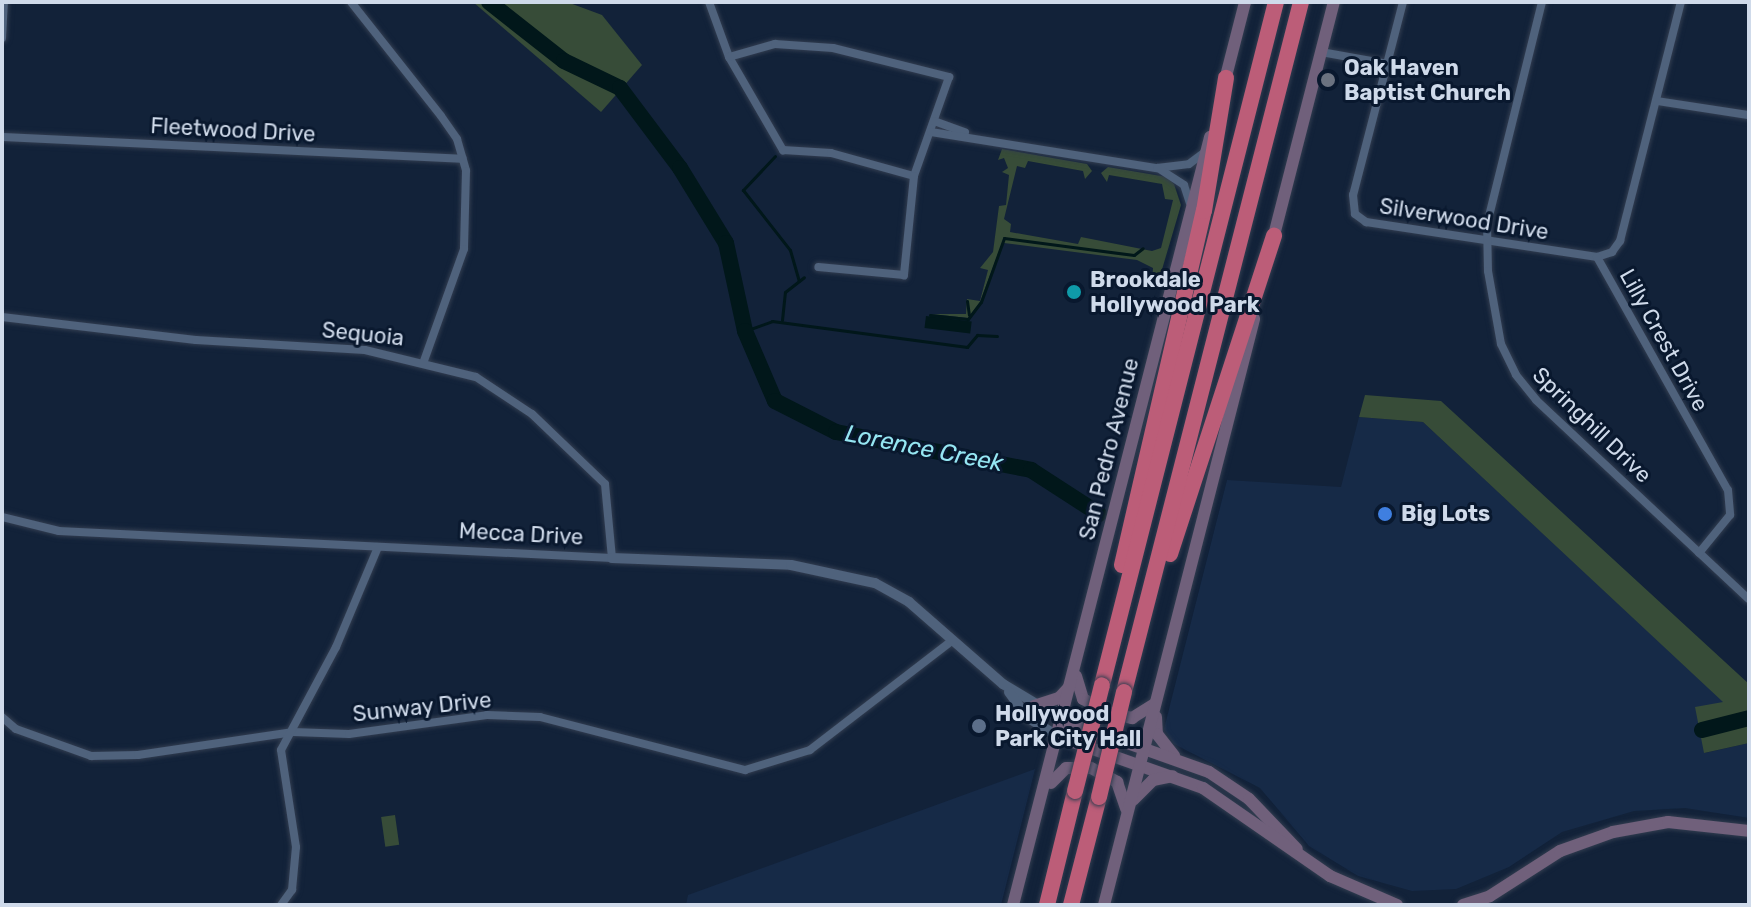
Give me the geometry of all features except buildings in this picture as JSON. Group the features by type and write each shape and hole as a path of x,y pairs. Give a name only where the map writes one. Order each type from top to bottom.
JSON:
{"highway":[{"path":"1047,905 1276,2"},
{"path":"1071,905 1301,2"},
{"path":"1108,662 1116,596 1154,412 1204,211 1226,78"},
{"path":"1124,692 1274,236"}],"main road":[{"name":"San Pedro Avenue","path":"1013,905 1044,796 1245,2"},
{"path":"1104,905 1334,2"},
{"path":"1075,668 1079,693 1093,707 1132,718 1157,702"},
{"path":"1034,706 1059,698 1072,684"},
{"path":"1157,702 1157,734 1180,761 1249,799 1303,857"},
{"name":"Mecca Drive","path":"1063,720 1180,761"},
{"path":"1059,737 1176,776 1227,802 1358,892 1397,905"},
{"path":"1044,796 1066,768 1091,768 1117,782 1128,810"},
{"path":"1128,810 1152,780 1176,776"},
{"path":"1463,905 1490,896 1560,851 1613,832 1668,822 1749,831"}],"street":[{"path":"2,38 4,2"},
{"path":"351,2 441,116 462,159 464,249 424,361"},
{"path":"709,2 729,57 783,150 831,153 914,176"},
{"name":"Silverwood Drive","path":"1403,2 1353,195 1355,214 1366,222 1597,257"},
{"name":"Springhill Drive","path":"1542,2 1486,241 1498,327 1516,375 1536,400 1749,599"},
{"name":"Lilly Crest Drive","path":"1681,2 1620,241 1612,252 1597,257 1728,490 1730,515 1699,553"},
{"path":"729,57 752,46 818,46 949,77 914,176 904,275 818,267"},
{"path":"1321,52 1388,64"},
{"path":"1657,101 1749,115"},
{"path":"934,121 969,134"},
{"path":"931,132 969,134 1157,168 1189,164 1206,151"},
{"name":"Fleetwood Drive","path":"2,137 462,159"},
{"path":"1157,168 1184,185 1191,207"},
{"name":"Sequoia","path":"2,317 196,340 365,350 424,361 476,377 532,414 605,484 612,558"},
{"name":"Mecca Drive","path":"2,517 59,531 791,565 847,575 909,602 1003,684 1034,706 1063,720"},
{"path":"281,905 292,890 295,869 281,750 293,732 378,547"},
{"name":"Sunway Drive","path":"2,717 16,729 91,756 138,755 293,732 349,734 487,715 540,717 572,721 745,770 810,750 953,640"},
{"name":"Mecca Drive","path":"1003,684 1027,717 1059,737"}],"shaded area":[{"path":"926,316 972,322 970,334 925,328"},
{"path":"1359,417 1423,422 1724,702 1705,753 1749,743 1749,818 1685,808 1634,811 1562,832 1509,867 1456,889 1412,891 1358,876 1309,846 1260,788 1174,744 1164,729 1227,480 1341,487"},
{"path":"1035,769 1001,905 686,905 688,895"}],"green space":[{"path":"473,2 567,2 602,15 642,65 601,112"},
{"path":"1002,149 1087,164 1092,171 1085,179 1083,171 1028,161 1025,168 1017,166 1004,219 1011,224 1010,232 1078,244 1081,237 1152,251 1161,248 1173,200 1165,199 1162,184 1109,175 1107,182 1101,173 1108,167 1167,177 1174,184 1181,205 1156,290 1145,285 1152,281 1153,268 1137,260 1004,243 997,259 1004,238 980,302 968,318 931,314 966,314 967,299 980,301 988,270 980,268 993,252 999,206 1006,205 1009,175 1002,172 1008,168 1004,158 998,160"},
{"path":"1365,395 1441,401 1749,684 1749,743 1704,753 1695,707 1723,702 1423,422 1359,417"},
{"path":"395,815 399,845 385,847 381,817"}],"waterway":[{"name":"Lorence Creek","path":"489,2 564,61 620,88 680,168 726,243 745,331 775,401 836,432 1031,470 1099,514"},
{"path":"775,156 743,190 790,250 799,281"},
{"path":"930,315 968,319 981,302 1004,238 1134,255 1143,248"},
{"path":"782,320 785,292 804,277"},
{"path":"967,301 969,315"},
{"path":"745,331 772,321 967,347 977,335 997,336"},
{"name":"Lorence Creek","path":"1702,730 1749,718"}],"place":[{"name":"Oak Haven Baptist Church","path":"1328,80"},
{"name":"Brookdale Hollywood Park","path":"1074,292"},
{"name":"Big Lots","path":"1385,514"},
{"name":"Hollywood Park City Hall","path":"979,726"}]}
